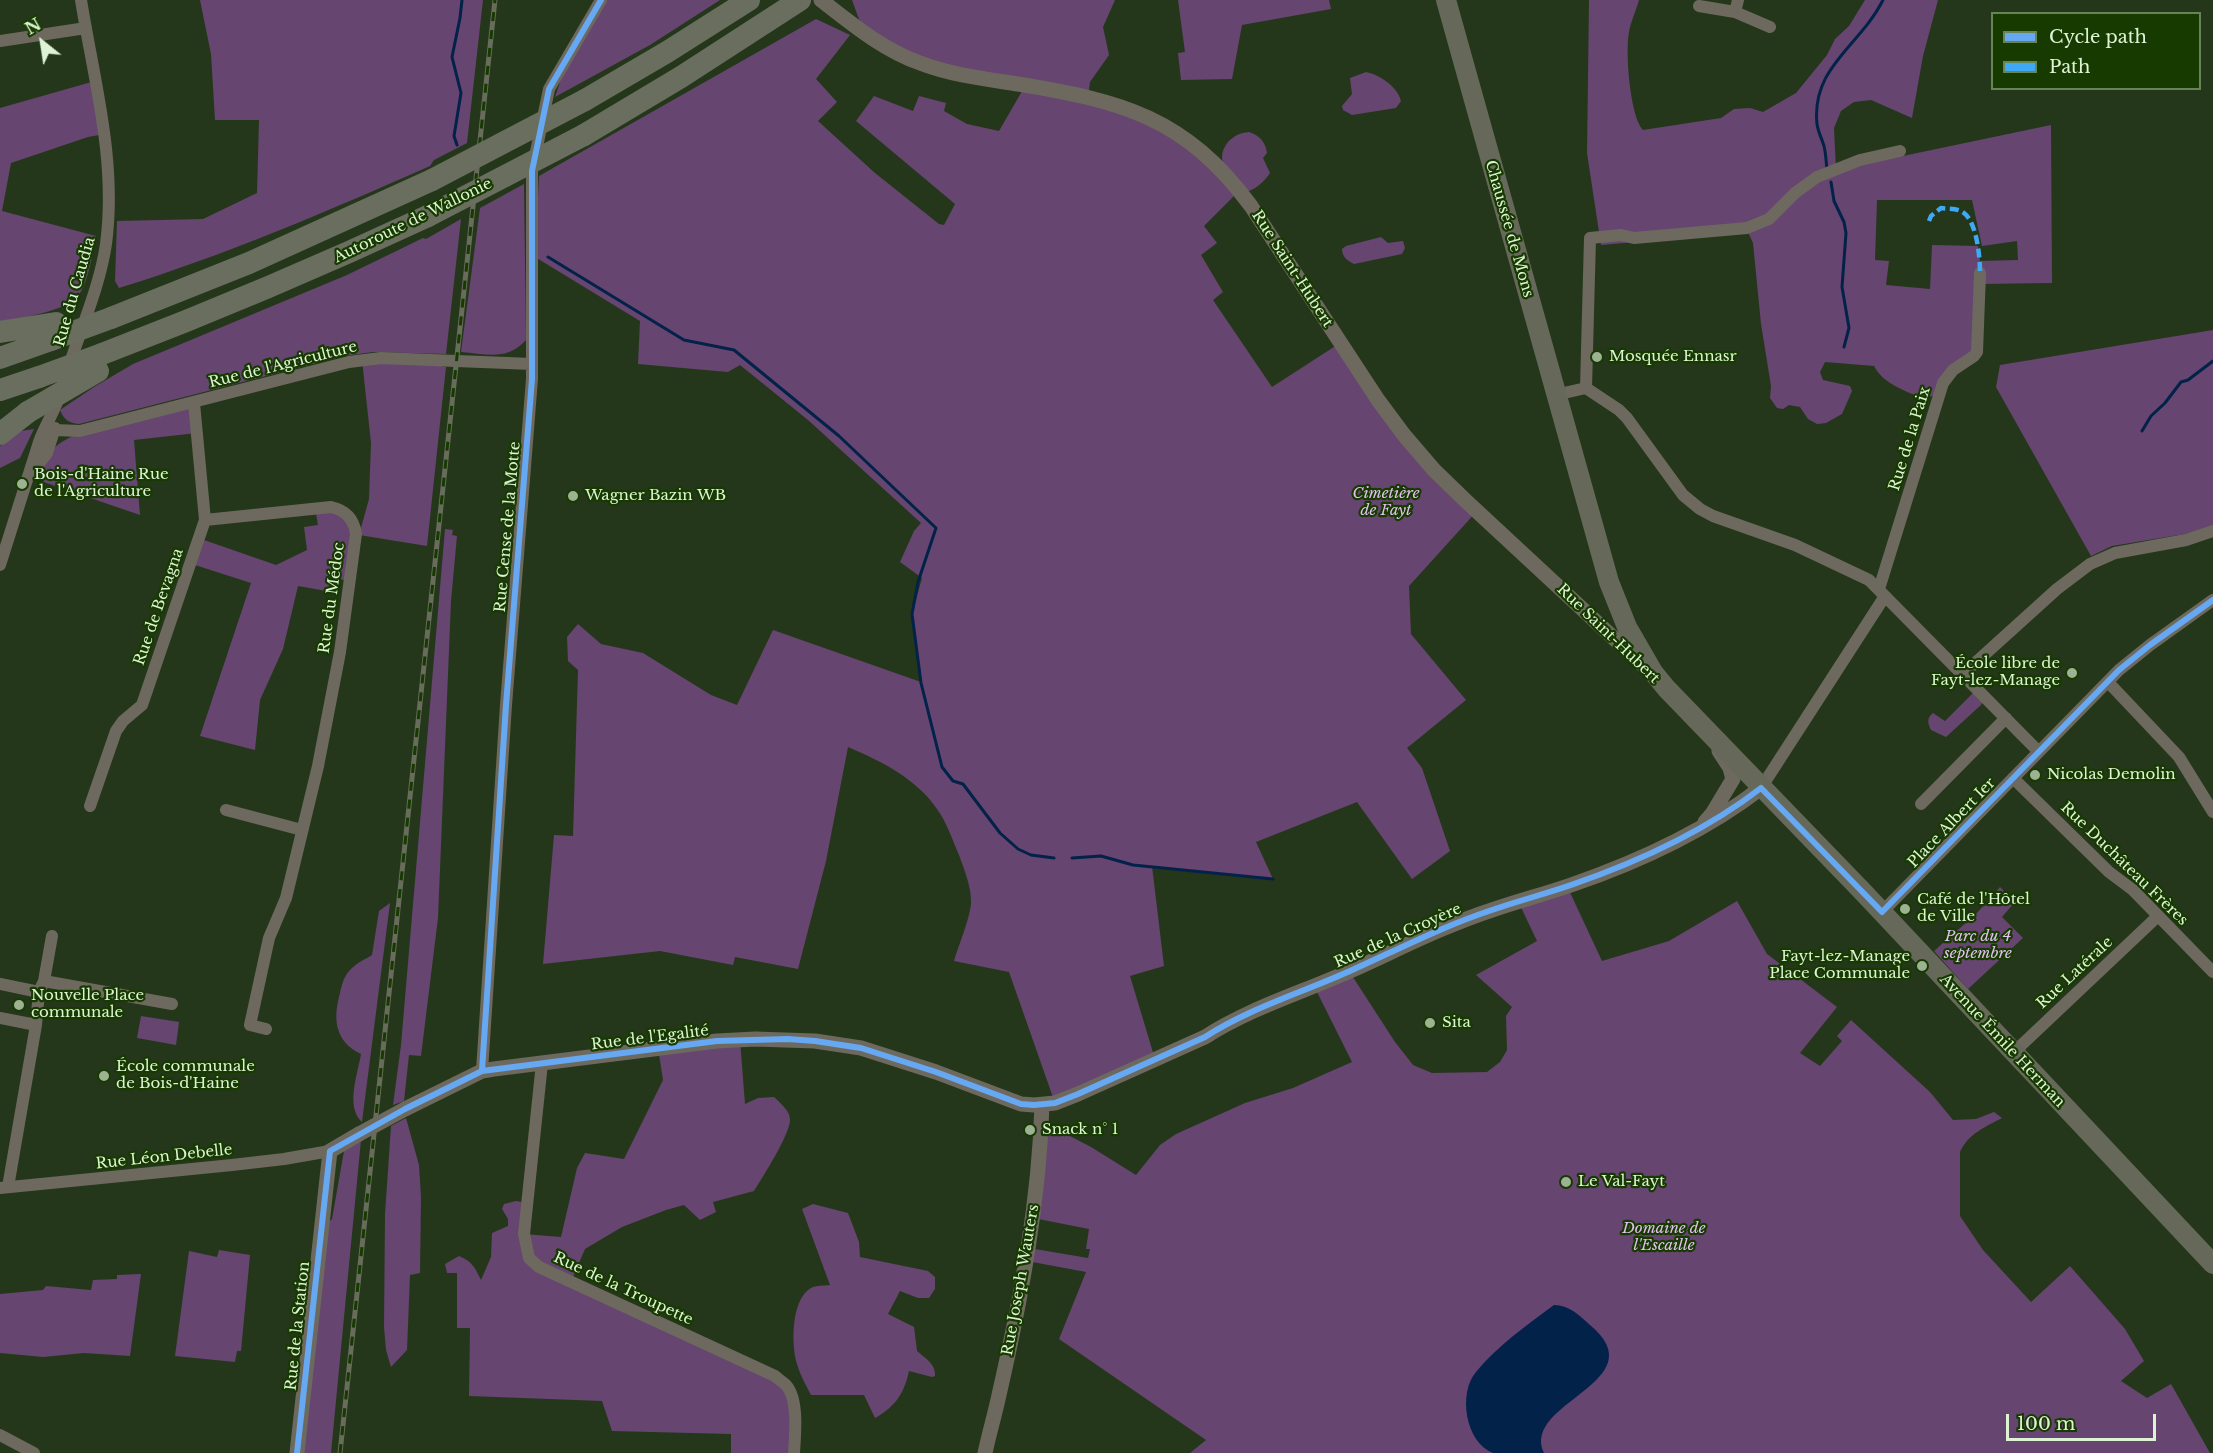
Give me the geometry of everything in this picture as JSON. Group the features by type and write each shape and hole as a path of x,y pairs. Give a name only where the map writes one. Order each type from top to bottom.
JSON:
{"highway":[{"name":"Autoroute de Wallonie","path":"0,358 53,332 118,312 249,263 432,180 585,100 749,0"},
{"name":"Autoroute de Wallonie","path":"100,363 159,345 190,321 357,250 428,216 584,135 681,77 800,1"},
{"path":"0,332 53,332"},
{"path":"0,434 48,431 100,363"},
{"path":"0,390 39,377 100,363"}],"main road":[{"name":"Chaussée de Mons","path":"1446,0 1572,458"},
{"name":"Avenue Émile Herman","path":"1572,458 1608,582 1628,636 1653,672 1716,742 1882,912 2213,1264"}],"street":[{"name":"Rue du Caudia","path":"0,565 29,477 48,431 100,272 105,246 109,213 108,155 81,0"},
{"name":"Rue Cense de la Motte","path":"482,1071 532,364 532,171 549,89 601,0"},
{"name":"Rue Saint-Hubert","path":"821,0 869,37 905,58 944,71 1104,101 1137,111 1169,128 1205,155 1251,206 1378,400 1434,470 1598,618 1628,636"},
{"path":"1699,6 1737,6 1770,27"},
{"path":"0,41 86,28"},
{"path":"1586,388 1590,238 1621,235 1634,238 1733,230 1755,226 1769,219 1795,193 1817,177 1860,160 1900,152"},
{"name":"Rue de la Paix","path":"1761,788 1882,592 1943,383 1953,370 1977,352 1980,273"},
{"name":"Rue de l'Agriculture","path":"48,431 75,430 194,403 349,362 371,359 532,364"},
{"path":"1555,395 1586,388 1620,410 1683,495 1713,516 1795,545 1869,580 2038,751"},
{"name":"Rue de Bevagna","path":"90,806 116,732 123,721 142,705 205,520 194,403"},
{"name":"Rue du Médoc","path":"205,520 331,507 341,509 347,514 355,529 340,652 318,766 286,898 269,938 250,1025 266,1029"},
{"path":"1963,674 2057,589 2090,564 2115,553 2186,540 2213,531"},
{"path":"1598,618 1608,616 1613,609 1614,602 1608,582"},
{"name":"Place Albert Ier","path":"1882,912 2118,670 2213,600"},
{"path":"2108,682 2179,757 2213,812"},
{"path":"1921,804 2006,718"},
{"name":"Rue de la Croyère","path":"1696,831 1712,814 1733,779 1730,768 1721,757 1716,742"},
{"name":"Rue Duchâteau Frères","path":"2013,778 2109,872 2133,890 2213,972"},
{"name":"Rue de la Croyère","path":"1042,1105 1055,1103 1078,1094 1205,1037 1224,1025 1298,991 1349,971 1455,923 1599,875 1696,831 1735,808 1761,788"},
{"path":"226,810 302,830"},
{"name":"Rue Latérale","path":"2013,1053 2158,916"},
{"path":"4,1187 52,936"},
{"path":"0,984 41,986 172,1004"},
{"path":"0,1018 36,1025"},
{"name":"Rue de l'Egalité","path":"334,1149 405,1109 482,1071 717,1041 755,1039 815,1041 861,1048 936,1072 1021,1104 1042,1105"},
{"name":"Rue de la Troupette","path":"542,1063 524,1234 529,1258 539,1267 775,1376 787,1386 792,1395 795,1416 794,1453"},
{"name":"Rue Joseph Wauters","path":"985,1453 1026,1261 1038,1169 1042,1105"},
{"name":"Rue Léon Debelle","path":"4,1187 232,1165 284,1159 334,1149"},
{"name":"Rue de la Station","path":"297,1453 324,1201 334,1149"},
{"path":"0,1435 34,1453"}],"green space":[{"path":"200,0 483,0 467,143 434,160 430,166 315,216 238,247 119,288 115,281 117,221 203,219 257,193 259,120 215,120 211,54"},
{"path":"604,0 720,0 650,45 555,97 572,47"},
{"name":"Cimetière de Fayt","path":"852,0 1115,0 1103,27 1109,55 1090,82 1088,98 1148,116 1239,191 1204,226 1217,243 1201,255 1223,292 1213,300 1272,387 1340,343 1391,419 1477,511 1409,586 1411,634 1466,700 1407,748 1422,768 1450,851 1412,879 1357,802 1256,842 1273,879 1152,866 1164,966 1130,976 1155,1059 1055,1103 1009,972 954,961 968,918 971,898 963,866 941,814 929,798 909,780 873,758 848,747 826,861 798,969 735,957 733,965 660,951 543,964 554,835 573,836 578,670 568,661 567,637 578,624 601,644 643,653 711,695 737,705 773,630 921,682 912,614 922,578 900,562 914,531 921,523 808,420 740,365 728,372 638,364 640,321 535,257 539,176 816,19 850,35 816,79 837,102 818,121 875,173 939,224 944,225 955,204 856,121 874,96 913,111 919,96 946,103 944,111 967,124 999,131 1025,86 944,71 864,33"},
{"path":"1178,0 1329,0 1331,9 1242,25 1232,79 1181,80 1178,53 1185,52"},
{"path":"1589,0 1639,0 1629,32 1628,54 1632,98 1643,130 1721,118 1734,109 1750,108 1763,112 1796,93 1827,55 1835,39 1849,26 1865,0 1938,0 1923,56 1912,118 1871,100 1854,102 1841,111 1834,128 1836,170 2051,125 2052,283 1980,284 1978,345 1935,395 1924,399 1889,382 1874,366 1825,362 1820,372 1823,380 1850,386 1852,391 1842,414 1826,423 1817,424 1808,419 1800,407 1789,405 1783,409 1777,408 1770,398 1771,386 1761,324 1753,243 1748,232 1601,245 1587,153","holes":["1877,200 1972,200 1982,246 2017,241 2018,260 1980,261 1978,246 1932,245 1930,289 1886,285 1889,261 1875,260"]},
{"path":"1366,72 1392,86 1401,101 1396,108 1352,115 1343,110 1342,106 1352,94 1350,78"},
{"path":"95,81 105,134 88,137 11,163 2,211 96,236 85,281 79,295 66,305 43,313 0,322 0,108"},
{"path":"1249,132 1259,137 1265,145 1267,153 1263,158 1270,173 1260,185 1246,192 1226,169 1222,156 1228,142 1238,135"},
{"path":"524,184 526,340 519,347 504,354 461,352 480,208"},
{"path":"461,219 446,354 373,352 344,356 79,424 67,420 60,410 133,364 347,275 423,238 426,239"},
{"path":"1381,237 1388,243 1403,241 1405,248 1402,254 1354,264 1343,254 1342,249 1346,246"},
{"path":"2213,330 2213,525 2185,534 2112,546 2091,556 1996,387 2000,365"},
{"path":"362,360 406,360 446,367 427,546 359,535 369,499 371,443"},
{"path":"194,403 197,433 134,440 140,515 29,477 54,448 75,435"},
{"path":"34,429 20,458 0,468 0,446 21,431"},
{"path":"331,507 353,524 349,581 334,578 332,592 298,586 283,649 260,700 255,750 200,736 251,583 195,565 204,540 276,565 307,550 304,527 318,525 315,508"},
{"path":"445,529 453,530 452,535 457,536 451,601 438,918 421,1056 409,1055 404,1101 393,1105 401,1045"},
{"path":"1973,693 1983,701 1981,705 1946,737 1931,730 1928,721 1933,713 1945,721"},
{"name":"Domaine de l'Escaille","path":"1567,886 1602,961 1669,941 1737,901 1767,954 1837,1007 1800,1053 1820,1066 1842,1041 1837,1036 1851,1020 1930,1092 1953,1120 1976,1119 1994,1112 2002,1118 1972,1136 1960,1152 1960,1216 1983,1250 2031,1302 2070,1266 2125,1329 2144,1361 2121,1381 2147,1398 2171,1384 2210,1453 1190,1453 1206,1440 1059,1339 1086,1272 1027,1261 1029,1248 1088,1258 1090,1249 1086,1249 1089,1229 1033,1218 1041,1121 1091,1147 1136,1175 1160,1145 1176,1134 1245,1103 1293,1088 1352,1062 1314,986 1349,971 1395,1042 1413,1065 1432,1073 1487,1072 1500,1062 1507,1050 1506,1016 1512,1007 1476,975 1537,941 1518,901"},
{"name":"Parc du 4 septembre","path":"2000,887 2015,902 2002,917 2023,938 1968,989 1934,951 1977,913"},
{"path":"390,903 362,1122 357,1116 353,1099 361,1054 352,1049 341,1036 336,1020 338,1002 347,973 372,955 379,911"},
{"path":"141,1016 179,1022 176,1045 137,1038"},
{"path":"740,1040 745,1104 758,1098 774,1097 790,1116 789,1126 781,1145 754,1191 713,1202 716,1212 700,1220 684,1205 622,1227 585,1249 573,1277 787,1386 794,1453 731,1453 731,1434 612,1431 602,1401 469,1396 470,1328 457,1328 457,1273 447,1273 445,1264 459,1256 473,1266 481,1280 491,1257 492,1233 508,1226 508,1219 502,1209 504,1204 516,1201 527,1203 524,1234 561,1237 577,1168 585,1153 624,1159 663,1080 658,1048"},
{"path":"406,1118 419,1165 420,1273 410,1275 407,1350 391,1367 386,1350 384,1327 385,1214 391,1126"},
{"path":"361,1140 331,1453 297,1453 320,1230 332,1219 344,1151"},
{"path":"813,1204 848,1213 859,1242 860,1257 928,1271 935,1277 935,1289 929,1298 918,1298 900,1291 888,1314 914,1327 917,1351 932,1365 935,1376 909,1371 898,1399 875,1418 864,1395 811,1395 797,1364 794,1323 800,1302 811,1288 830,1285 802,1209"},
{"path":"219,1250 250,1255 241,1351 237,1351 235,1362 175,1356 189,1251 217,1257"},
{"path":"141,1274 130,1356 84,1353 43,1357 0,1353 0,1294 43,1290 46,1286 91,1290 93,1280 117,1279 117,1275"}],"water":[{"path":"1554,1305 1578,1314 1590,1325 1607,1345 1608,1362 1599,1377 1551,1420 1542,1435 1544,1453 1493,1453 1476,1439 1467,1416 1467,1392 1470,1381 1484,1362"}],"waterway":[{"path":"457,145 454,136 461,93 452,57 462,0"},
{"path":"1827,169 1824,146 1817,124 1817,104 1822,87 1829,72 1862,31 1883,0"},
{"path":"1831,182 1834,201 1844,222 1846,233 1842,287 1849,328 1844,347"},
{"path":"548,257 684,340 734,350 839,436 936,528 918,582 912,614 921,683 942,767 953,781 963,784 1000,833 1018,849 1031,855 1054,858"},
{"path":"2142,431 2151,416 2165,403 2181,382 2188,380 2213,361"},
{"path":"1072,858 1101,856 1133,865 1273,879"}],"railway":[{"path":"340,1453 495,0"}],"marked path":[{"path":"1929,221 1931,216 1941,208 1956,209 1964,213 1975,232 1980,273"}],"cycle path":[{"path":"482,1071 506,705 532,379 532,171 549,89 601,0"},
{"path":"297,1453 330,1151 405,1109 482,1071 717,1041 788,1039 861,1048 936,1072 1021,1104 1055,1103 1205,1037 1258,1009 1456,923 1571,885 1646,856 1694,832 1761,788 1882,912 2119,670 2213,600"}],"place":[{"name":"Mosquée Ennasr","path":"1597,357"},
{"name":"Bois-d'Haine Rue de l'Agriculture","path":"22,484"},
{"name":"Wagner Bazin WB","path":"573,496"},
{"name":"École libre de Fayt-lez-Manage","path":"2072,673"},
{"name":"Nicolas Demolin","path":"2035,775"},
{"name":"Café de l'Hôtel de Ville","path":"1905,909"},
{"name":"Fayt-lez-Manage Place Communale","path":"1922,966"},
{"name":"Nouvelle Place communale","path":"19,1005"},
{"name":"Sita","path":"1430,1023"},
{"name":"École communale de Bois-d'Haine","path":"104,1076"},
{"name":"Snack n° 1","path":"1030,1130"},
{"name":"Le Val-Fayt","path":"1566,1182"}]}
